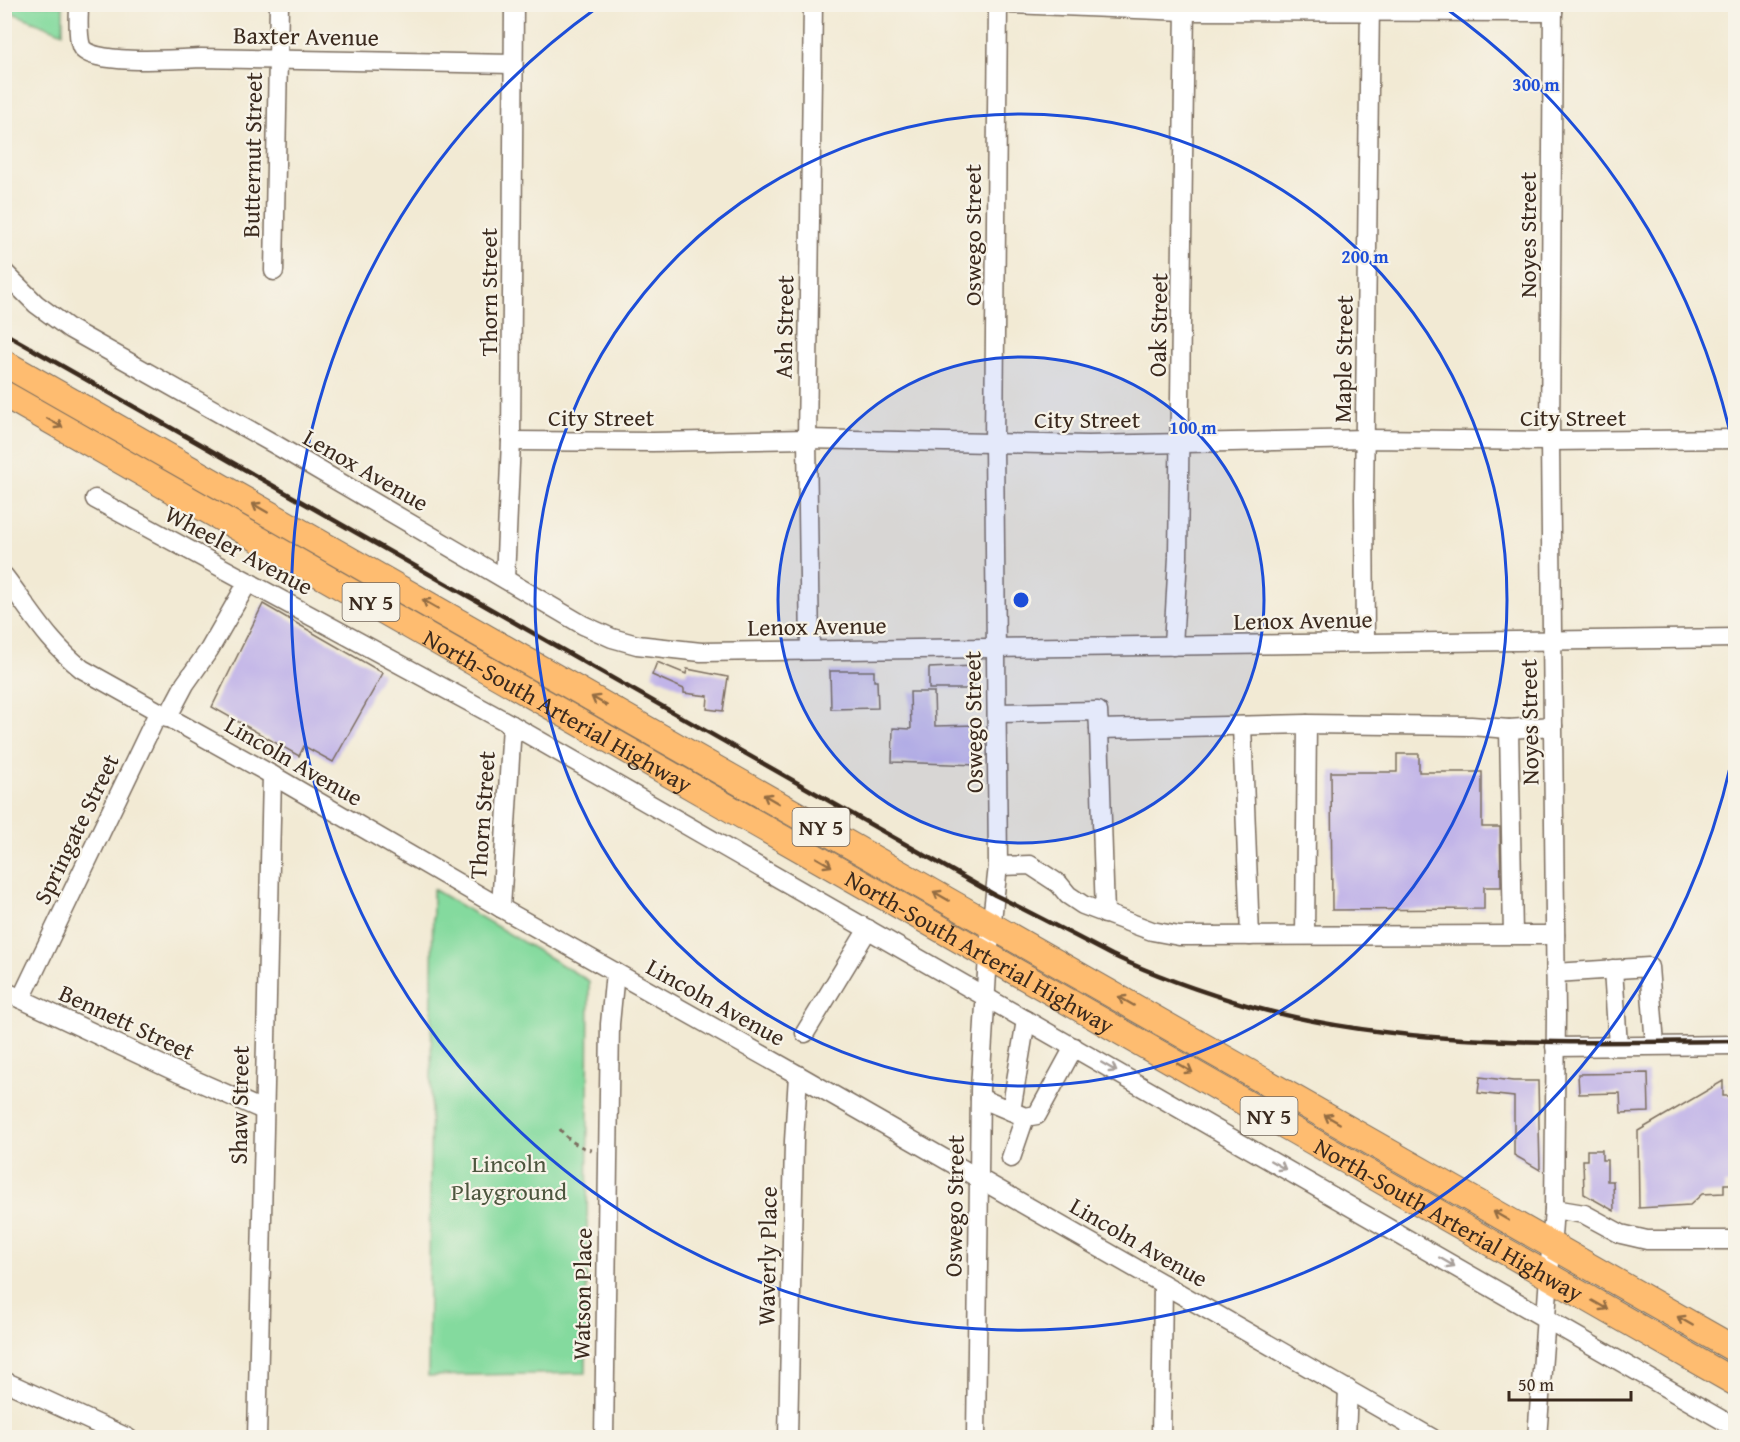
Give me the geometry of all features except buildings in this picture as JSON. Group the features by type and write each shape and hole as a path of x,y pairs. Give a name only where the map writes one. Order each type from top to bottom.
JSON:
{"highway":[{"name":"North-South Arterial Highway","path":"4,363 1736,1350"},
{"name":"North-South Arterial Highway","path":"4,394 1736,1383"}],"street":[{"name":"Baxter Avenue","path":"78,4 81,47 86,53 99,57 151,60 201,58 513,64"},
{"name":"Butternut Street","path":"274,270 279,4"},
{"name":"Thorn Street","path":"505,579 511,441 514,4"},
{"name":"Ash Street","path":"810,650 807,439 813,4"},
{"name":"Oswego Street","path":"976,1437 980,1098 988,956 998,866 994,442 998,4"},
{"path":"1011,4 1185,8 1553,8"},
{"name":"Oak Street","path":"1173,646 1178,557 1185,8"},
{"name":"Maple Street","path":"1365,642 1370,8"},
{"name":"Noyes Street","path":"1537,1437 1554,1209 1556,973 1550,441 1553,8"},
{"name":"Lenox Avenue","path":"4,272 36,304 70,328 584,625 612,638 637,645 701,652 1736,638"},
{"name":"City Street","path":"511,441 653,442 807,439 1088,445 1366,439 1550,441 1736,439"},
{"name":"Wheeler Avenue","path":"95,500 512,725 1736,1428"},
{"name":"Springate Street","path":"13,995 163,715 209,650 248,582"},
{"name":"Lincoln Avenue","path":"7,588 61,652 82,669 272,774 501,908 1432,1437"},
{"path":"997,713 1098,711 1105,914"},
{"path":"1099,729 1307,724 1471,726 1509,729 1553,726"},
{"path":"1305,935 1307,724"},
{"name":"Thorn Street","path":"501,908 512,725"},
{"path":"1242,726 1250,936"},
{"path":"1509,729 1513,934"},
{"name":"Shaw Street","path":"257,1437 272,774"},
{"path":"998,866 1030,865 1059,884 1076,900 1105,914 1152,931 1179,936 1555,935"},
{"path":"805,1033 868,929"},
{"path":"1556,973 1649,967 1655,1046"},
{"path":"1613,969 1618,1046"},
{"name":"Watson Place","path":"604,1437 610,1024 615,972"},
{"name":"Bennett Street","path":"13,995 263,1110"},
{"path":"1011,1158 1018,1114 1026,1020"},
{"path":"1555,1047 1736,1045"},
{"path":"980,1098 1018,1114 1037,1115 1074,1047"},
{"name":"Waverly Place","path":"788,1437 794,1141 798,1075"},
{"path":"1554,1209 1584,1214 1621,1234 1647,1240 1736,1240"},
{"path":"1161,1437 1164,1284"},
{"path":"4,1381 128,1437"},
{"path":"1346,1437 1348,1389"}],"path":[{"path":"560,1129 583,1149 608,1150"}],"green space":[{"path":"4,5 63,5 63,33 5,10"},
{"name":"Lincoln Playground","path":"433,889 589,981 586,1373 428,1376"}],"railway":[{"path":"4,333 995,895 1146,970 1253,1007 1312,1021 1372,1031 1432,1037 1553,1042 1736,1041"}]}
